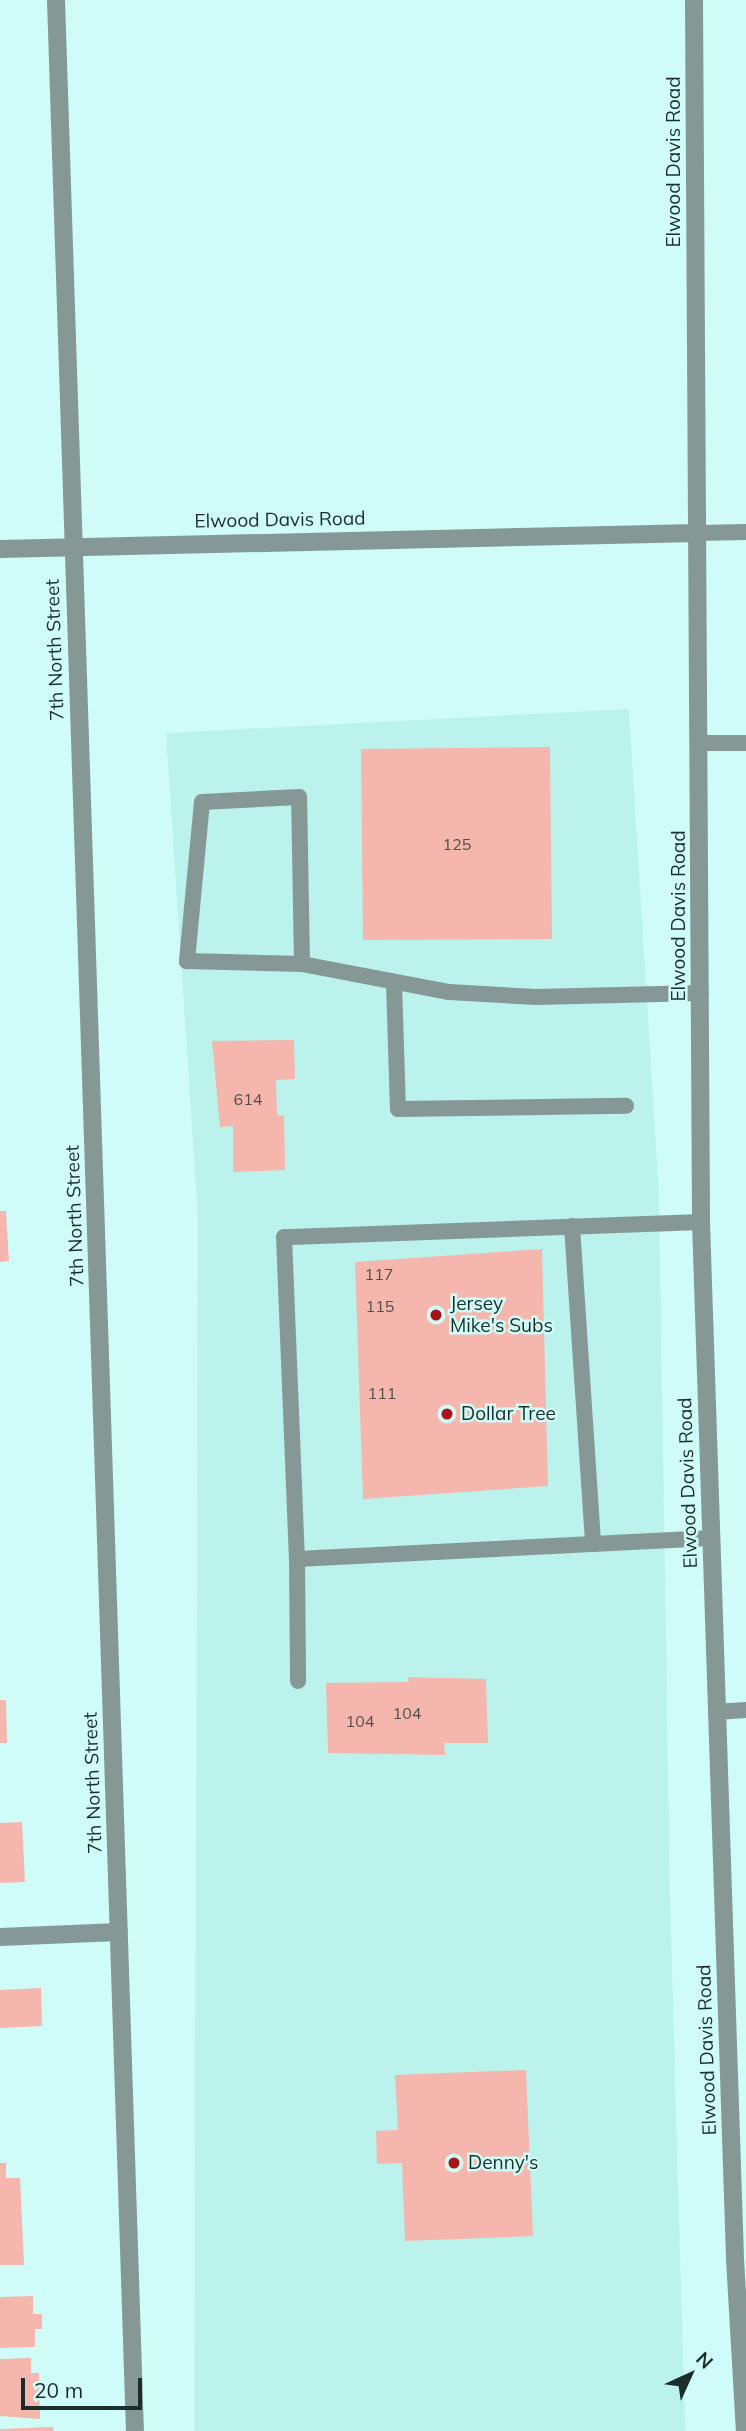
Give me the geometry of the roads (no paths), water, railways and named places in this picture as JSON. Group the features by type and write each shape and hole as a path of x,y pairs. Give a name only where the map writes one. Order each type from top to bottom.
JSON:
{"street":[{"name":"7th North Street","path":"56,0 135,2431"},
{"name":"Elwood Davis Road","path":"694,0 701,1222 716,1712 745,2431"},
{"name":"Elwood Davis Road","path":"0,550 73,546 697,533"},
{"path":"0,1937 119,1932"}],"lane":[{"path":"697,533 746,532"},
{"path":"699,743 746,743"},
{"path":"302,964 299,797 202,802 187,961 302,964 394,983 536,997 701,993"},
{"path":"394,983 398,1110 626,1106"},
{"path":"298,1681 297,1559 284,1237 701,1222"},
{"path":"572,1226 593,1544"},
{"path":"297,1559 711,1538"},
{"path":"716,1712 746,1710"}],"place":[{"name":"Jersey Mike's Subs","path":"436,1315"},
{"name":"Dollar Tree","path":"447,1414"},
{"name":"Denny's","path":"454,2163"}]}
